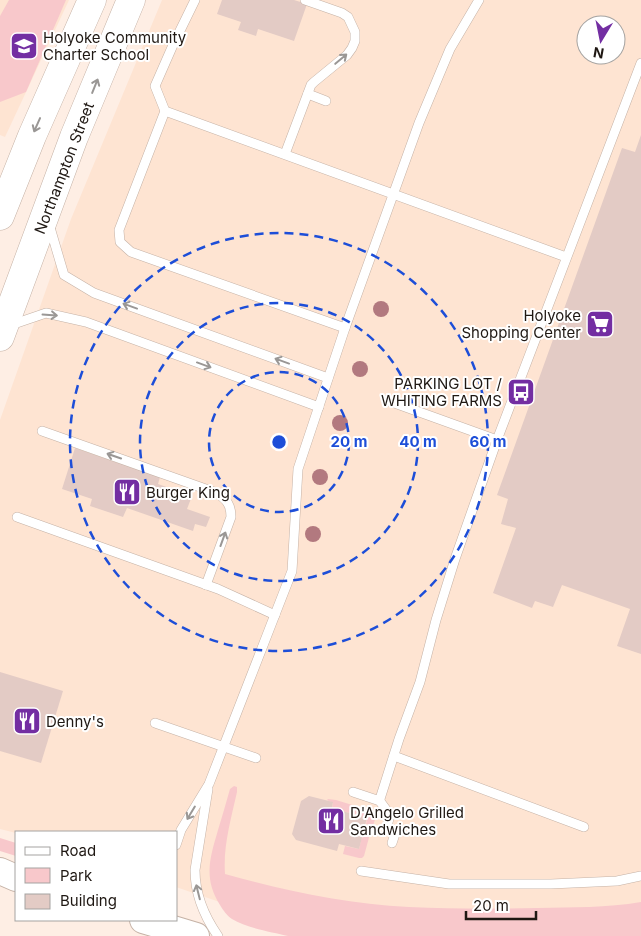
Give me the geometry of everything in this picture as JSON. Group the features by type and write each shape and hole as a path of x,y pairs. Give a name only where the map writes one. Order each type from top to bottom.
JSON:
{"main road":[{"path":"0,295 27,221 26,209 20,200 3,198 92,0"},
{"name":"Northampton Street","path":"2,332 74,137 131,0"},
{"path":"0,871 15,878"},
{"path":"0,883 15,886"},
{"path":"149,921 196,936"}],"lane":[{"path":"195,0 155,86 165,111 119,230 120,242 130,252 345,328"},
{"path":"286,154 311,86 347,55 355,41 355,32 348,17 306,0"},
{"path":"178,838 181,830 209,784 292,571 298,469 345,328 419,123 450,49 480,0"},
{"path":"379,800 420,682 436,620 455,559 496,440 641,63"},
{"path":"308,94 326,101"},
{"path":"165,111 566,257"},
{"path":"46,214 64,275 94,293 328,378"},
{"path":"2,332 46,313 86,322 319,407"},
{"path":"386,400 496,440"},
{"path":"42,431 217,493 223,497 231,509 231,517 206,585"},
{"path":"17,518 206,585 275,615"},
{"path":"155,723 256,758"},
{"path":"394,756 584,827"},
{"path":"209,784 195,881 210,925 218,936"},
{"path":"353,792 379,800 390,815 387,828 396,831 392,843"},
{"path":"361,871 449,884 551,884 617,881 641,876"}],"shaded area":[{"name":"Holyoke Community Charter School","path":"0,0 69,0 5,137 0,135"},
{"name":"Holyoke Shopping Center","path":"162,0 641,0 641,933 631,936 237,908 178,888 178,831 15,831 15,833 0,829 0,420 71,219"}],"green space":[{"name":"Holyoke Community Charter School","path":"9,0 66,0 26,92 0,102 0,16"},
{"path":"234,786 237,787 237,792 226,843 225,874 316,896 362,903 409,907 506,909 602,906 641,902 641,936 288,936 244,925 232,919 224,911 211,886 210,877 215,840 230,789"},
{"path":"328,799 375,812 376,816 373,826 366,824 367,818 332,808 333,803"},
{"path":"364,828 371,830 364,856 359,858 343,854 345,846 359,849"},
{"path":"0,838 15,843 15,856 0,851"}],"building":[{"path":"222,0 294,0 307,4 294,41 258,29 256,36 238,30 241,22 217,14"},
{"name":"Holyoke Shopping Center","path":"641,135 641,654 617,646 630,609 562,585 553,607 535,601 532,608 493,593 516,528 501,524 508,499 497,495 622,148 635,152"},
{"name":"Burger King","path":"75,448 121,464 123,461 161,474 158,484 192,496 187,509 210,517 206,527 195,524 193,531 127,508 123,517 90,506 92,499 62,489"},
{"name":"Denny's","path":"0,672 63,691 41,763 0,751"},
{"name":"D'Angelo Grilled Sandwiches","path":"309,796 333,802 332,808 367,818 359,849 339,844 337,851 296,840 292,834 301,801"}],"place":[{"name":"Holyoke Community Charter School","path":"24,46"},
{"name":"Holyoke Shopping Center","path":"600,324"},
{"name":"PARKING LOT / WHITING FARMS","path":"521,392"},
{"name":"Burger King","path":"127,492"},
{"name":"Denny's","path":"27,721"},
{"name":"D'Angelo Grilled Sandwiches","path":"331,821"}]}
